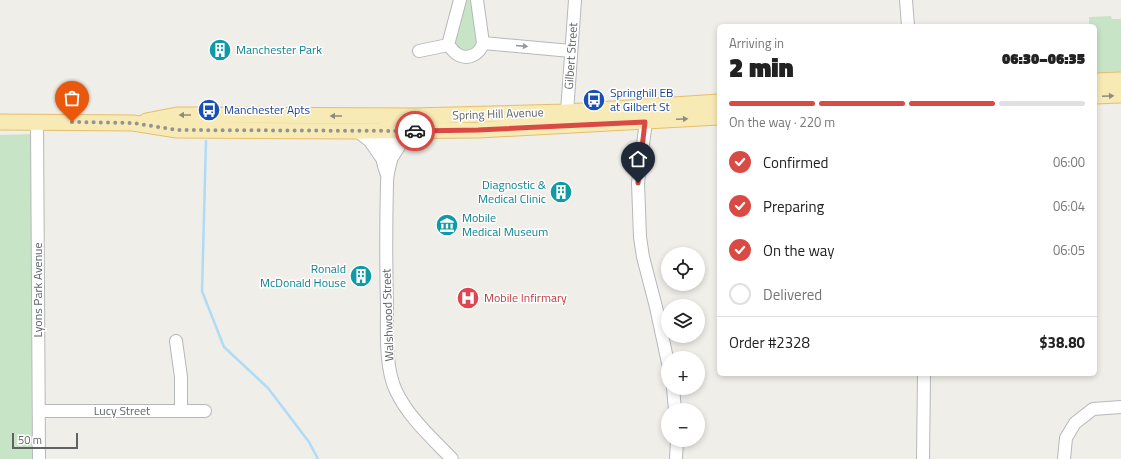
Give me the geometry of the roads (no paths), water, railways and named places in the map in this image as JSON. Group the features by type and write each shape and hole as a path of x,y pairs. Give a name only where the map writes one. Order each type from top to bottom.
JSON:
{"main road":[{"path":"1097,81 1121,80"},
{"path":"1097,96 1121,95"},
{"name":"Spring Hill Avenue","path":"0,122 37,121 133,123 177,130 417,131 549,127 717,102"},
{"name":"Spring Hill Avenue","path":"133,123 177,115 387,116 567,112 717,117"}],"street":[{"path":"448,45 460,0"},
{"path":"448,45 455,52 464,57 472,56 478,53 482,48 483,43 477,0"},
{"name":"Gilbert Street","path":"567,112 575,0"},
{"path":"906,0 908,24"},
{"path":"483,43 571,51"},
{"path":"419,51 448,45"},
{"path":"645,114 638,183 640,237 643,257 665,351"},
{"name":"Walshwood Street","path":"387,116 387,131 392,140 387,157 386,267 389,363 396,390 412,416 452,459"},
{"name":"Lyons Park Avenue","path":"37,121 39,459"},
{"path":"357,131 387,157"},
{"name":"Walshwood Street","path":"387,157 401,143 417,131"},
{"path":"176,341 181,377 181,411"},
{"path":"923,459 924,376"},
{"path":"1064,459 1066,438 1075,423 1093,409 1121,407"},
{"name":"Lucy Street","path":"39,411 205,410"},
{"path":"676,459 677,447"}],"waterway":[{"path":"206,141 202,291 224,347 268,388 309,442 318,459"}],"place":[{"name":"Manchester Park","path":"220,50"},
{"name":"Springhill EB at Gilbert St","path":"594,100"},
{"name":"Manchester Apts","path":"209,110"},
{"name":"Diagnostic & Medical Clinic","path":"561,192"},
{"name":"Mobile Medical Museum","path":"447,225"},
{"name":"Ronald McDonald House","path":"361,276"},
{"name":"Mobile Infirmary","path":"468,298"}]}
